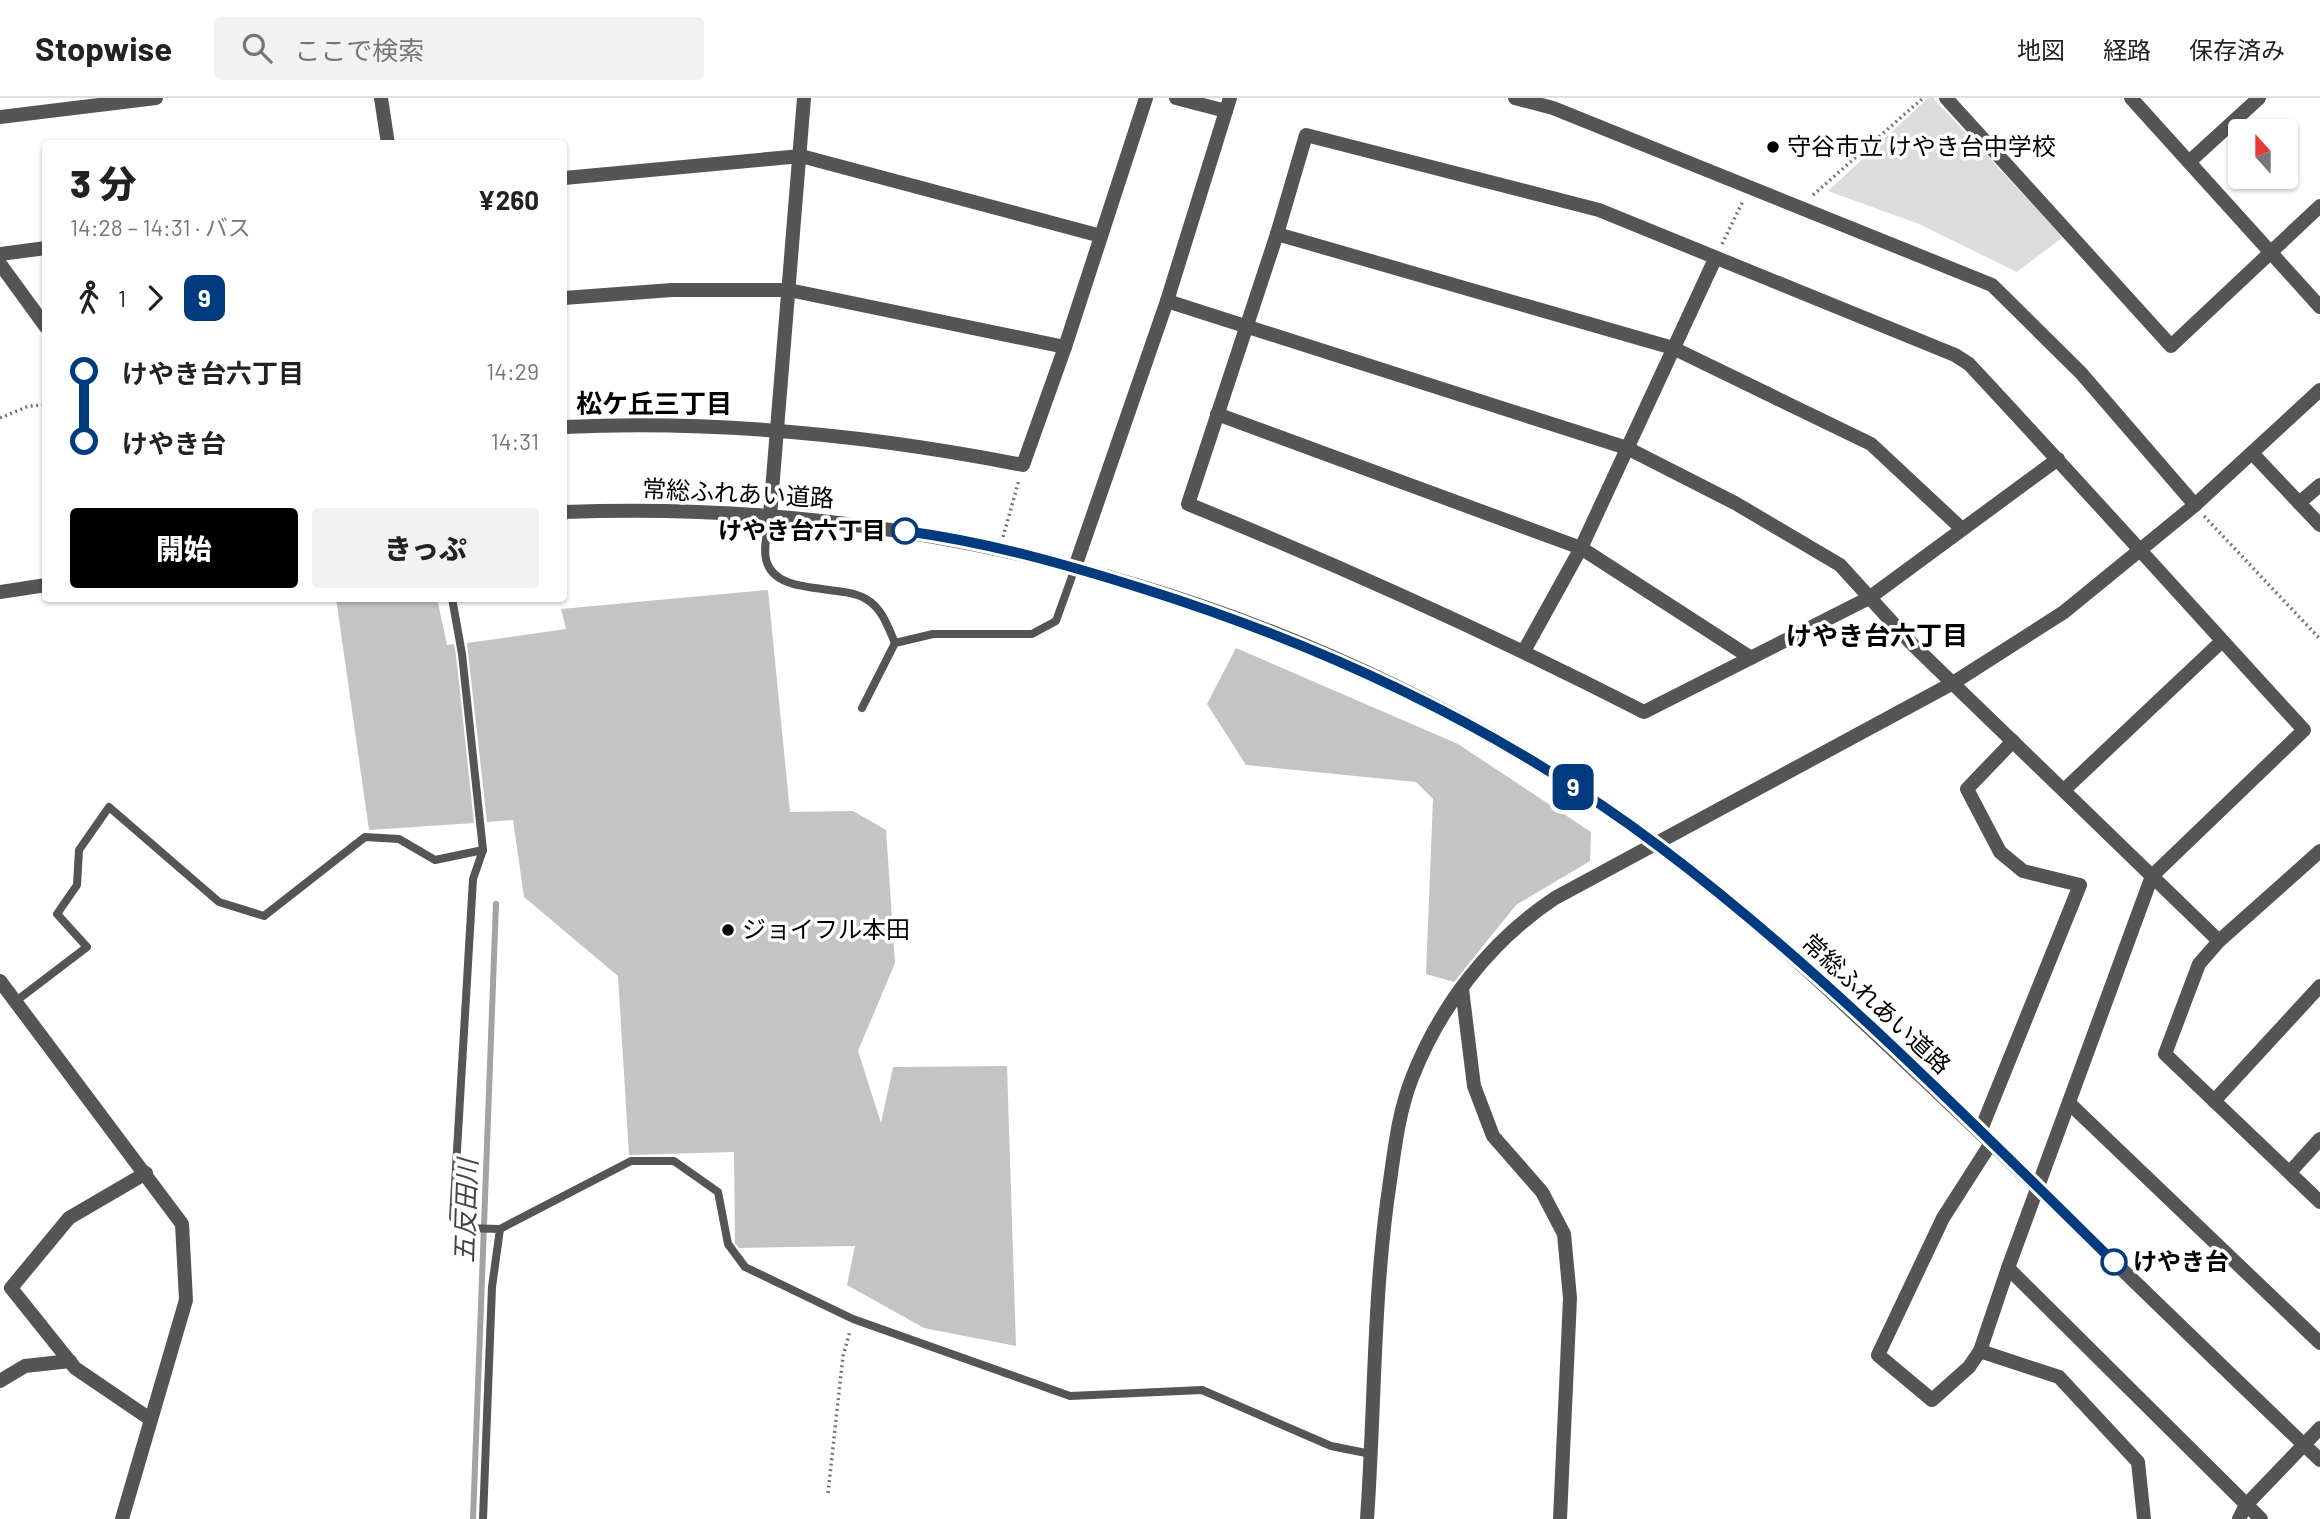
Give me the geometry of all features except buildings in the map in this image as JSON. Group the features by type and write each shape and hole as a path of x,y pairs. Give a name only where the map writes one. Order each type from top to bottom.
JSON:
{"street":[{"path":"0,117 156,98"},
{"path":"382,98 387,140"},
{"path":"770,515 804,98"},
{"path":"567,427 705,426 778,429 936,447 1023,465 1065,347 1146,98"},
{"path":"1076,567 1167,301 1228,105 1176,98"},
{"path":"1515,98 1553,108 1992,285 2081,373 2195,505"},
{"path":"1946,98 2171,345 2320,206"},
{"path":"2131,98 2320,307"},
{"path":"2189,162 2259,98"},
{"path":"1992,1143 1943,1218 1878,1354 1932,1400 1969,1367 1980,1351 2152,876 2304,730 2139,551 2057,459 1969,363 1600,210 1306,135 1277,234 1188,504 1341,566 1524,650 1644,712 1870,598 2057,459"},
{"path":"567,178 801,156 1101,236"},
{"path":"1277,234 1673,348 1871,444 1962,528"},
{"path":"0,254 42,249"},
{"path":"1524,650 1581,548 1715,259"},
{"path":"0,264 42,322"},
{"path":"567,299 672,290 789,290 1065,347"},
{"path":"1167,301 1627,448 1735,503 1840,565 1953,683 2218,941"},
{"path":"1367,1519 1385,1216 1399,1123 1411,1079 1431,1035 1462,989 1503,938 1535,911 1953,683 2064,612 2195,505 2320,390"},
{"path":"1217,414 1581,548 1751,658"},
{"path":"2252,453 2320,525"},
{"path":"2300,503 2320,485"},
{"name":"常総ふれあい道路","path":"567,512 687,510 770,515 905,531 1000,547 1076,567 1203,608 1312,648 1417,697 1510,746 1656,843 1784,949 1992,1143 2320,1460"},
{"path":"0,592 42,586"},
{"path":"2064,790 2222,641"},
{"path":"1980,1132 2080,885 2023,871 2000,852 1966,789 2013,741"},
{"path":"2320,851 2218,941 2199,964 2165,1054 2320,1202"},
{"path":"0,981 182,1224 187,1300 122,1519"},
{"path":"2214,1101 2320,986"},
{"path":"1462,989 1474,1086 1493,1136 1542,1192 1564,1234 1570,1298 1560,1519"},
{"path":"2069,1103 2320,1343"},
{"path":"2290,1172 2320,1139"},
{"path":"146,1173 69,1218 11,1288 70,1361 106,1391 150,1419"},
{"path":"2008,1268 2261,1519"},
{"path":"1980,1351 2059,1377 2138,1462 2144,1519"},
{"path":"0,1381 25,1366 70,1361"},
{"path":"2239,1519 2246,1505 2320,1428"}],"lane":[{"path":"770,515 766,561 776,577 797,585 848,592 866,599 881,612 895,643"},
{"path":"862,708 895,643 933,634 1032,634 1056,621 1076,567"},
{"path":"453,602 462,654 483,850 473,879 453,1218 465,1228 500,1229 631,1161 674,1161 718,1192 728,1244 746,1267 853,1319 1070,1396 1202,1390 1332,1446 1371,1454"},
{"path":"16,1001 87,947 57,914 77,885 79,850 109,807 219,902 264,916 365,837 399,839 435,860 483,850"},
{"path":"483,1519 492,1287 500,1229"}],"path":[{"path":"1799,208 1923,98"},
{"path":"1715,259 1749,187"},
{"path":"0,418 29,406 42,405"},
{"path":"1000,547 1023,465"},
{"path":"2195,505 2320,639"},
{"path":"828,1493 843,1356 853,1319"}],"shaded area":[{"path":"1928,98 1933,98 2063,237 2017,272 1919,224 1828,191"}],"waterway":[{"name":"五反田川","path":"473,1519 496,904"}],"bus line":[{"name":"9","path":"905,531 1000,547 1076,567 1203,608 1312,648 1417,697 1510,746 1656,843 1784,949 1980,1132 2114,1262"}],"place":[{"name":"守谷市立 けやき台中学校","path":"1773,147"},
{"name":"けやき台六丁目","path":"905,531"},
{"name":"ジョイフル本田","path":"728,930"},
{"name":"けやき台","path":"2114,1262"}],"district":[{"name":"松ケ丘三丁目","path":"654,404"},
{"name":"けやき台六丁目","path":"1877,636"}]}
